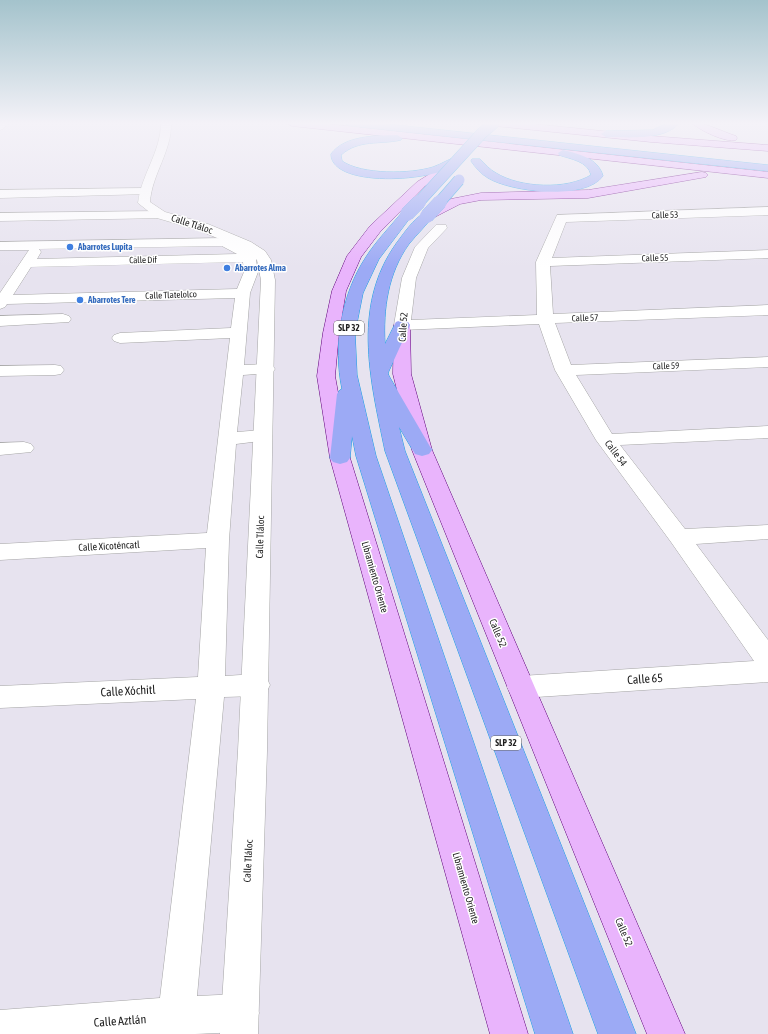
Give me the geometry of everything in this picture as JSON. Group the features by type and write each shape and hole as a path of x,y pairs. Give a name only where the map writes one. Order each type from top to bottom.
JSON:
{"highway":[{"path":"358,171 401,175 429,171"},
{"name":"Libramiento Oriente","path":"460,171 407,214 372,258 356,293 348,333 348,375 353,457 554,1034"},
{"name":"SLP 32","path":"463,171 411,234 392,260 379,294 376,332 379,374 408,450 617,1034"},
{"path":"482,171 520,186 560,188 577,186 591,182 597,176 596,171"},
{"path":"402,325 379,374 408,450"},
{"path":"348,375 353,457"}],"main road":[{"name":"Libramiento Oriente","path":"453,171 421,184 375,229 354,256 338,291 330,333 326,376 353,457 509,1034"},
{"path":"731,171 768,175"},
{"path":"427,216 450,204 465,199 586,194 704,175 756,174"},
{"name":"Calle 52","path":"402,325 402,374 408,450 521,688 666,1034"}],"street":[{"path":"137,215 138,207 136,192 147,171"},
{"path":"0,194 136,192"},
{"name":"Calle Tláloc","path":"136,192 144,203 161,214 203,227 246,245 254,256"},
{"name":"Calle 53","path":"561,218 768,211"},
{"path":"0,246 48,230 137,215 161,214"},
{"path":"0,217 48,230"},
{"name":"Calle 54","path":"561,218 542,262 545,319 564,370 606,440 679,537 768,660"},
{"name":"Calle 52","path":"402,325 409,278 422,247 441,228"},
{"path":"2,302 48,230"},
{"name":"Calle Tláloc","path":"48,230 199,242 224,242 264,260 268,280 266,369 262,436 256,685 239,1024"},
{"name":"Calle 55","path":"542,262 768,254"},
{"path":"176,1025 211,686 218,540 227,438 243,293 251,272 254,256"},
{"name":"Calle Dif","path":"26,263 254,256"},
{"path":"0,280 16,280"},
{"name":"Calle Tlatelolco","path":"2,302 243,293"},
{"name":"Calle 57","path":"402,325 768,310"},
{"path":"0,321 63,319"},
{"path":"120,338 239,333"},
{"name":"Calle 59","path":"564,370 768,362"},
{"path":"235,370 266,369"},
{"path":"0,371 55,370"},
{"path":"606,440 768,432"},
{"path":"227,438 262,436"},
{"path":"0,449 24,448"},
{"path":"679,537 768,532"},
{"name":"Calle Xicoténcatl","path":"0,552 218,540"},
{"name":"Calle 65","path":"521,688 768,671"},
{"name":"Calle Xóchitl","path":"0,697 256,685"},
{"name":"Calle Aztlán","path":"0,1029 239,1024"}],"place":[{"name":"Abarrotes Lupita","path":"70,247"},
{"name":"Abarrotes Alma","path":"227,268"},
{"name":"Abarrotes Tere","path":"80,300"}]}
